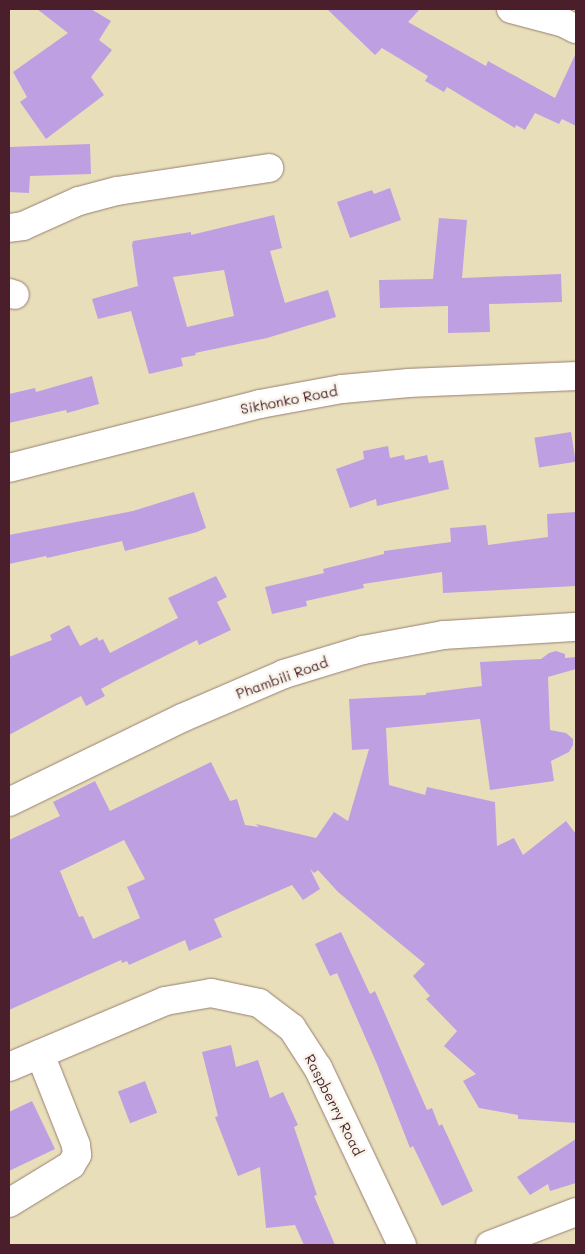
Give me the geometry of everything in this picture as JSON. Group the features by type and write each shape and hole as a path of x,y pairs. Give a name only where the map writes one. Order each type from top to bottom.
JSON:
{"street":[{"path":"511,9 564,23 576,29"},
{"path":"9,228 23,226 79,201 117,191 269,168"},
{"name":"Sikhonko Road","path":"9,468 260,404 342,389 409,382 576,376"},
{"name":"Phambili Road","path":"9,802 182,718 284,674 363,650 444,635 576,627"},
{"name":"Raspberry Road","path":"9,1068 165,1001 211,993 259,1004 292,1028 318,1068 402,1245"},
{"path":"9,1203 70,1164 77,1155 76,1145 40,1054"},
{"path":"490,1245 576,1212"}],"building":[{"path":"37,9 91,9 111,21 99,40 112,50 91,77 104,95 46,139 20,102 27,97 13,72 68,33"},
{"path":"327,9 420,9 408,22 486,66 488,61 555,98 576,53 576,126 562,119 559,124 535,113 525,130 516,125 515,128 447,87 444,92 425,81 428,76 382,48 375,55"},
{"path":"90,144 91,174 30,176 29,193 9,192 9,147"},
{"path":"390,188 401,220 350,238 337,202 372,190 374,194"},
{"path":"274,215 282,248 270,251 285,303 328,290 336,317 267,338 195,353 196,355 181,358 183,366 149,374 131,311 98,319 92,299 138,286 133,241 191,232 191,235","holes":["224,270 234,316 187,327 173,277"]},
{"path":"439,218 467,220 462,278 561,274 562,302 489,304 490,332 448,333 448,306 380,308 379,280 433,279"},
{"path":"92,376 99,404 67,413 66,410 9,423 9,394 35,388 36,392"},
{"path":"571,432 576,462 539,467 534,438"},
{"path":"388,446 390,458 404,455 405,460 427,455 429,463 443,460 449,489 377,506 376,499 350,508 336,469 364,459 363,451"},
{"path":"194,492 206,528 197,532 125,551 122,541 47,558 46,556 9,564 9,535 133,511"},
{"path":"576,512 576,586 443,593 442,572 363,584 364,588 306,601 307,606 272,614 265,587 324,573 323,569 384,554 384,551 451,542 450,528 486,525 488,545 548,537 547,514"},
{"path":"216,576 227,597 217,602 231,630 199,645 197,640 119,679 101,689 105,696 86,706 81,696 9,735 9,657 52,640 50,635 69,625 80,646 97,637 99,641 103,639 110,653 178,618 168,598"},
{"path":"556,651 565,654 565,658 576,657 576,669 548,677 550,730 566,733 573,739 573,745 569,752 551,761 554,781 490,790 480,719 386,728 389,785 425,795 427,787 495,802 497,846 514,838 523,855 566,821 576,834 576,1123 518,1119 518,1115 479,1108 463,1081 476,1074 444,1046 457,1031 426,999 430,996 413,976 425,964 338,892 318,870 314,873 310,869 320,889 303,900 292,885 214,919 222,937 189,951 185,940 129,965 127,961 122,963 121,960 9,1010 9,840 60,816 53,802 95,781 110,811 211,762 230,801 237,799 245,825 259,827 256,824 316,838 334,812 348,821 369,749 352,750 349,699 426,695 426,693 482,686 480,662 541,659 549,653","holes":["124,840 145,879 127,887 140,918 93,939 83,916 79,917 60,871"]},
{"path":"341,932 370,994 375,991 427,1110 432,1108 439,1126 442,1124 473,1191 442,1206 413,1146 410,1148 377,1064 337,973 330,976 315,944"},
{"path":"231,1045 236,1067 258,1060 270,1098 283,1092 298,1125 294,1127 317,1195 314,1196 335,1245 304,1245 295,1225 266,1228 260,1167 238,1176 215,1117 218,1116 202,1052"},
{"path":"145,1081 157,1113 130,1123 118,1091"},
{"path":"32,1101 55,1149 9,1171 9,1112"},
{"path":"576,1139 576,1183 550,1191 548,1184 530,1195 517,1177"}]}
